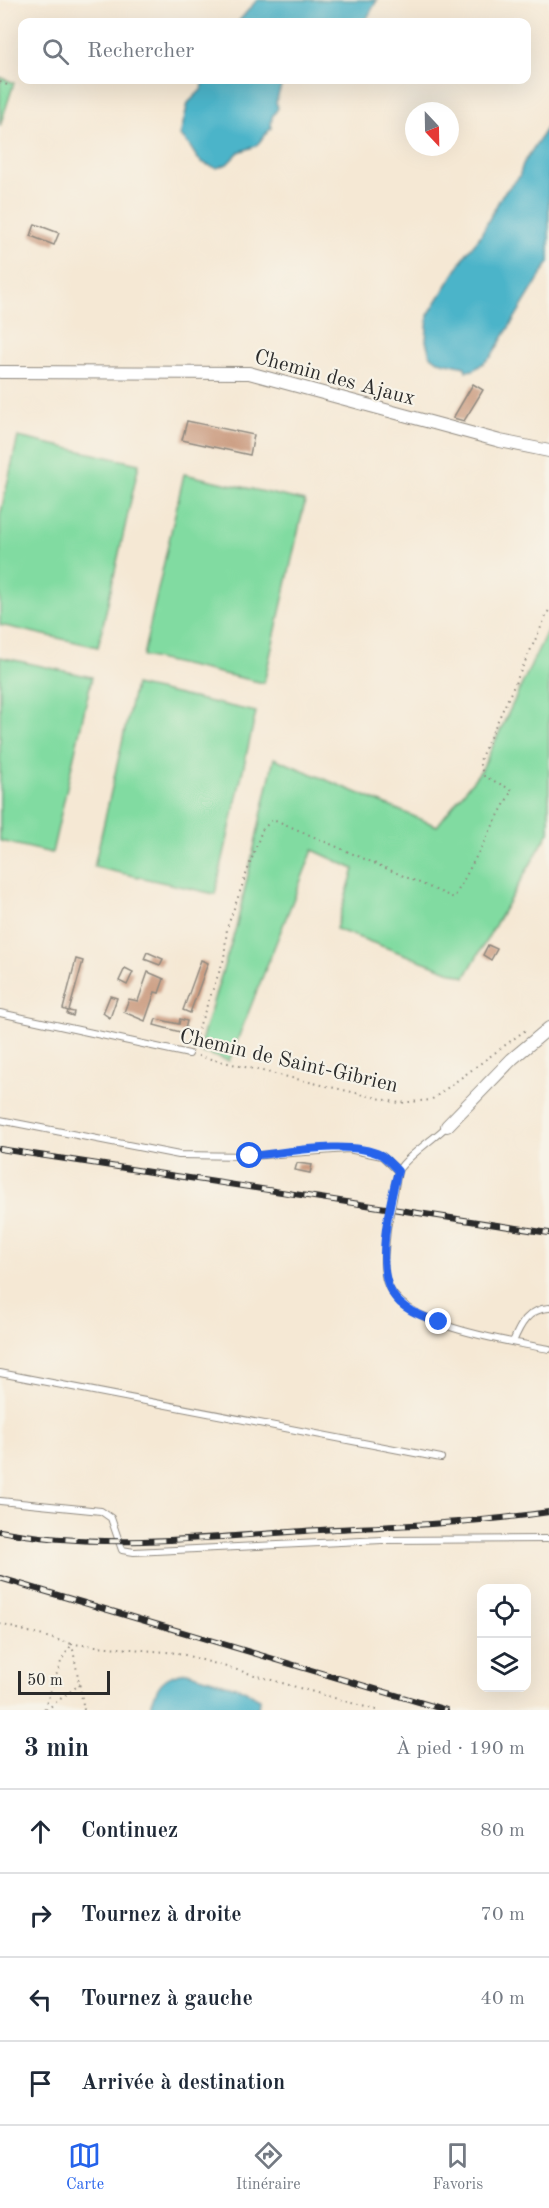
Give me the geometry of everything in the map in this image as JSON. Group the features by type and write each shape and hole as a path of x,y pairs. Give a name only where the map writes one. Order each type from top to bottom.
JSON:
{"street":[{"name":"Chemin des Ajaux","path":"0,372 249,373 501,441 549,451"},
{"path":"447,1126 512,1059 549,1028"}],"lane":[{"name":"Chemin de Saint-Gibrien","path":"0,1013 189,1054"},
{"path":"0,1120 179,1155 250,1156 321,1149 358,1150 381,1156 398,1171"},
{"path":"447,1126 428,1145 402,1164 398,1171 387,1228 384,1269 387,1283 399,1302 423,1316 513,1342 549,1349"},
{"path":"513,1342 526,1317 535,1311 549,1308"},
{"path":"0,1373 441,1458"},
{"path":"0,1501 101,1510 111,1518 122,1550 134,1552 382,1540 549,1539"}],"path":[{"path":"0,82 7,85"},
{"path":"189,1054 224,959 227,928 258,840 262,830 273,819 454,898 512,790 484,776 480,765 481,757 549,610"},
{"name":"Chemin de Saint-Gibrien","path":"189,1054 399,1103 431,1100 534,1024"},
{"path":"0,1624 72,1644 178,1653 376,1710"},
{"path":"72,1644 84,1710"},
{"path":"45,1710 62,1659 72,1644"},
{"path":"45,1710 80,1684"}],"green space":[{"path":"0,77 14,83 0,126"},
{"path":"18,437 139,464 98,647 0,625 0,516"},
{"path":"184,474 305,501 264,683 143,656"},
{"path":"549,627 549,832 465,977 336,929 354,869 313,850 229,1061 198,1051 237,924 274,758 437,826 482,769"},
{"path":"0,657 92,677 52,853 0,841"},
{"path":"135,685 256,712 215,894 94,867"}],"water":[{"path":"257,0 377,0 367,18 241,18"},
{"path":"203,84 282,84 276,102 278,108 272,117 271,128 256,146 239,152 227,164 217,168 198,159 180,136 188,103 201,90"},
{"path":"549,124 549,262 491,357 474,370 466,371 465,367 438,361 430,355 426,341 428,315 468,251 479,238 502,195 519,177 523,164"},
{"path":"187,1672 245,1690 259,1699 258,1710 150,1710 161,1683 172,1676"}],"building":[{"path":"35,224 59,233 54,245 31,236"},
{"path":"473,384 483,390 464,421 453,418"},
{"path":"187,421 254,435 250,455 182,440"},
{"path":"488,945 497,949 491,960 483,955"},
{"path":"147,952 163,959 160,965 144,959"},
{"path":"76,959 83,961 69,1011 74,1012 73,1016 67,1014 68,1011 63,1009"},
{"path":"201,960 208,963 190,1013 183,1010"},
{"path":"125,968 133,972 127,985 119,981"},
{"path":"148,972 164,979 159,993 155,992 145,1021 124,1012 129,999 138,1001"},
{"path":"110,996 117,998 110,1018 103,1013"},
{"path":"156,1019 179,1024 180,1019 187,1021 184,1033 154,1025"},
{"path":"297,1163 312,1165 310,1173 295,1170"}],"railway":[{"path":"0,1149 549,1233"},
{"path":"0,1531 76,1540 152,1541 458,1522 549,1512"},
{"path":"0,1578 446,1710"}],"route":[{"path":"250,1156 321,1149 348,1149 368,1151 381,1156 390,1163 398,1171 387,1228 384,1269 387,1283 399,1302 410,1310 439,1322"}]}
